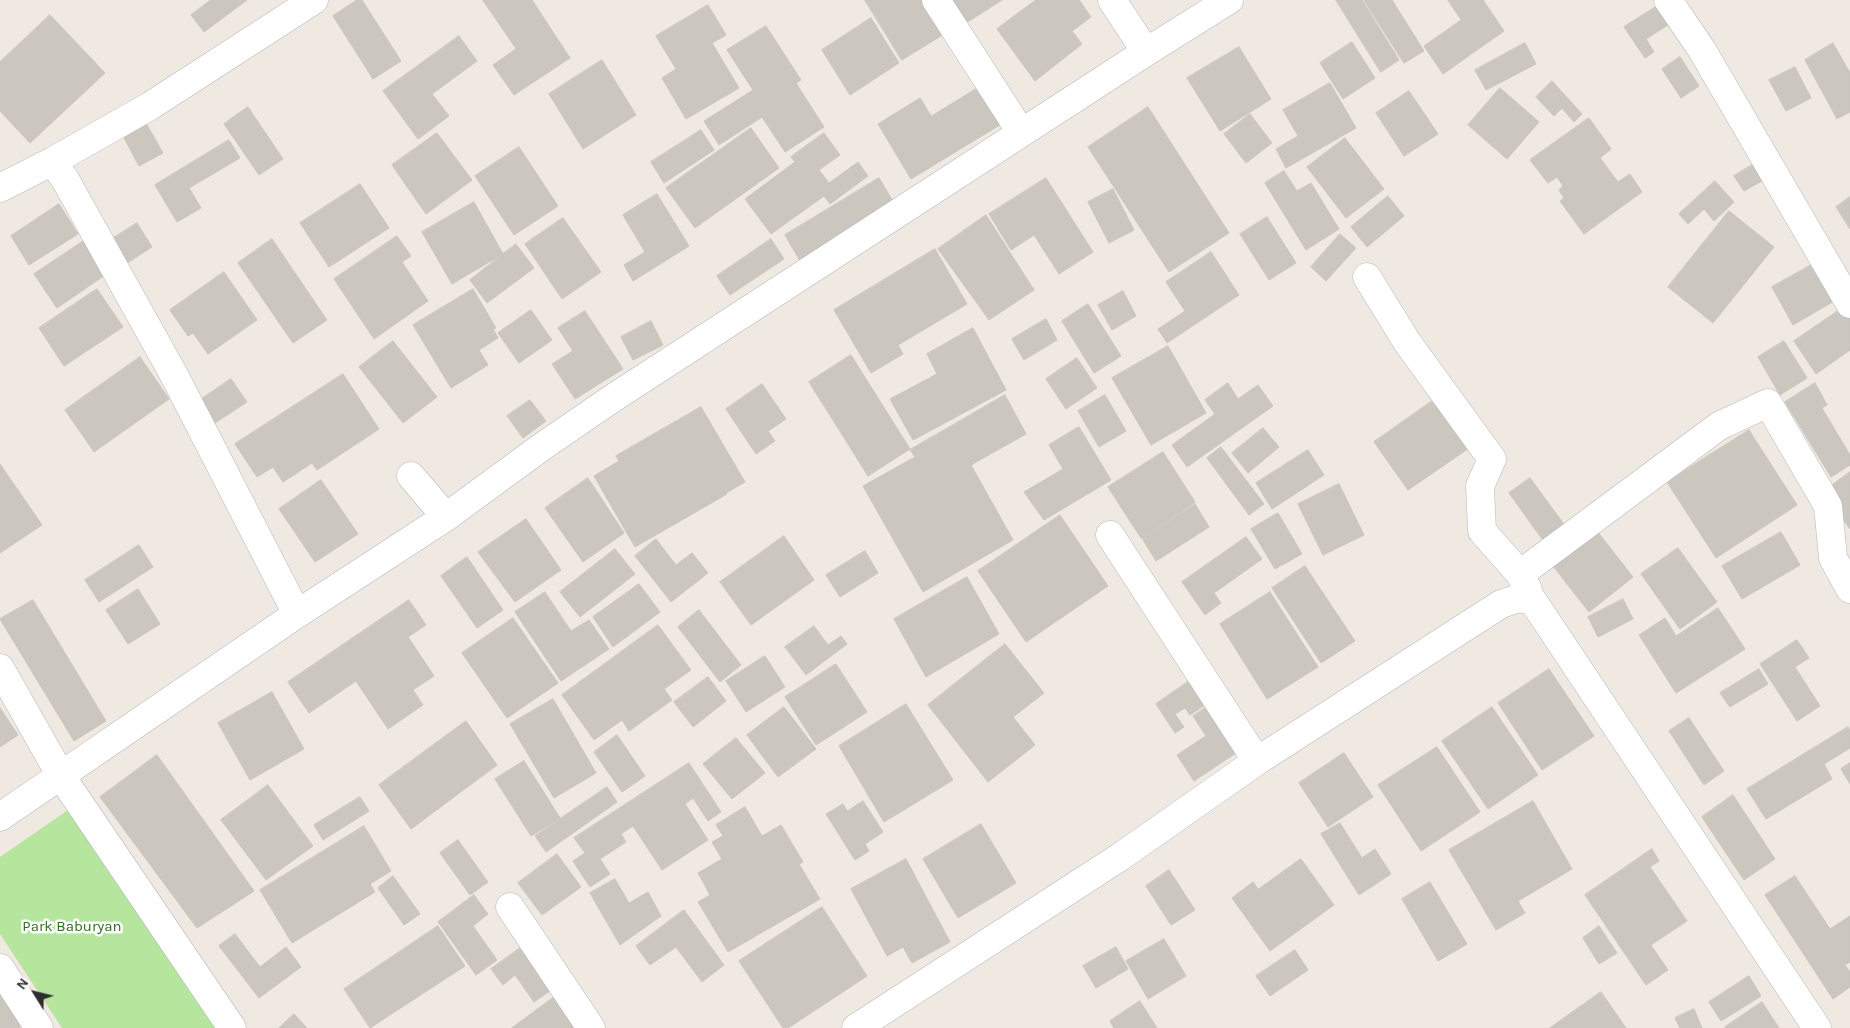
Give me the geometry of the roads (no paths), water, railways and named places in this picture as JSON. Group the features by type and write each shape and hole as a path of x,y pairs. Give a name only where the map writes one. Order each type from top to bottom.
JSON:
{"street":[{"path":"0,188 53,161 150,106 314,0"},
{"path":"936,0 1021,132"},
{"path":"1112,0 1146,52"},
{"path":"0,817 298,614 446,517 543,446 613,398 1021,132 1229,0"},
{"path":"1668,0 1702,50 1850,304"},
{"path":"53,161 174,375 298,614"},
{"path":"1367,277 1408,342 1492,459 1480,486 1482,531 1520,574 1533,601 1817,1028"},
{"path":"1520,574 1719,426 1768,404 1828,506 1834,558 1850,589"},
{"path":"411,476 446,517"},
{"path":"1110,535 1258,761"},
{"path":"856,1028 1120,857 1258,761 1501,604 1519,598 1533,601"},
{"path":"0,668 61,776 232,1028"},
{"path":"510,907 591,1028"},
{"path":"0,968 39,1028"}],"park label":[{"name":"Park Baburyan","path":"72,927"}]}
